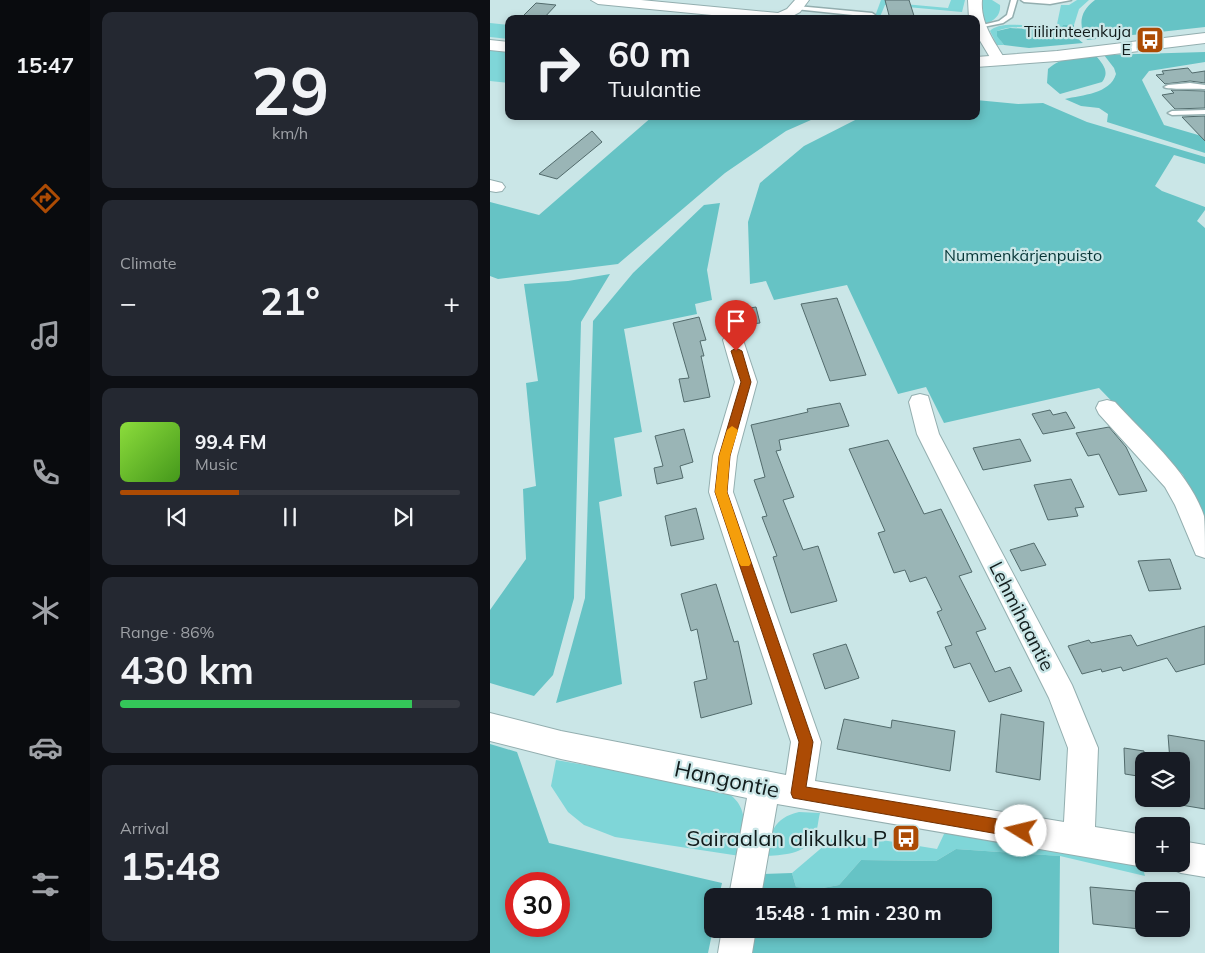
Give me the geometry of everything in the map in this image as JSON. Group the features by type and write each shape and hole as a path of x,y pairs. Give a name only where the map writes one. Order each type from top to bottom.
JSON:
{"street":[{"path":"598,0 755,15"},
{"path":"975,0 976,15"},
{"path":"781,15 794,10"},
{"path":"980,26 999,60"},
{"path":"980,62 1057,56 1205,38"},
{"path":"490,45 505,47"},
{"path":"733,340 746,382 725,456 721,492 806,742 798,793"},
{"name":"Lehmihaantie","path":"920,402 928,434 1062,694 1083,748 1079,840"},
{"path":"1107,408 1173,481 1186,502 1205,548"},
{"name":"Hangontie","path":"490,727 561,746 798,793 1135,849"},
{"path":"746,888 764,786"},
{"path":"1190,858 1205,861"},
{"path":"735,953 738,938"}],"lane":[{"path":"980,22 1001,22 1010,16 1014,0"},
{"path":"1024,0 1050,2 1068,0"},
{"path":"794,10 872,14"},
{"path":"1168,86 1190,85 1205,87"},
{"path":"1172,113 1205,112"}],"shaded area":[{"path":"881,0 894,0 893,3 948,8 951,0 965,0 962,12 885,5 881,15 875,15"},
{"path":"982,0 992,0 1000,5 997,17 986,23 983,17"},
{"path":"1077,0 1089,0 1079,9 1074,25 1063,25 1061,31 1012,27 997,31 1004,45 997,45 990,31 995,27 1003,25 1056,29 1061,5 1069,5"},
{"path":"490,23 505,25 505,39 490,37"},
{"path":"490,49 505,51 505,83 490,81"},
{"path":"556,760 719,788 729,794 741,808 744,825 740,856 615,837 584,825 568,812 551,786"},
{"path":"799,812 820,813 814,837 810,843 799,851 792,853 764,856 771,834 778,822"},
{"path":"839,833 937,849 944,834 972,834 1135,860 1135,872 1144,872 1145,876 1060,856 956,849 936,861 861,860 839,885 822,888 796,887 792,873"}],"green space":[{"path":"1095,0 1205,0 1205,27 1087,40 1082,28 1082,18 1086,8"},
{"path":"1063,25 1074,25 1076,35 1083,43 1029,48 1004,45 997,36 997,31 1010,28 1060,31"},
{"path":"1205,52 1205,62 1149,71 1142,80 1164,125 1205,137 1205,153 1107,122 1108,114 1099,108 1081,106 1065,99 1102,90 1113,81 1116,74 1114,68 1104,55"},
{"path":"1096,56 1105,71 1102,82 1060,94 1047,83 1048,69 1059,62 1070,58"},
{"name":"Nummenkärjenpuisto","path":"980,100 1018,104 1043,103 1087,122 1205,157 1205,164 1174,155 1155,186 1162,191 1205,207 1197,221 1205,228 1205,524 1183,475 1099,388 944,423 926,387 898,394 847,285 774,300 766,281 750,284 748,222 760,183 804,146 855,120 980,120"},
{"path":"648,120 811,120 786,131 725,173 618,264 498,279 490,276 490,202 539,215"},
{"path":"720,203 707,270 712,300 695,304 697,314 624,329 642,432 614,438 622,496 599,502 622,684 556,703 585,598 593,321 633,273 704,205"},
{"path":"610,274 581,322 574,598 553,675 534,696 490,683 490,610 526,559 523,489 536,486 526,383 538,381 524,284 568,281"},
{"path":"490,744 517,752 549,843 722,883 721,888 704,888 704,938 711,938 708,953 490,953"},
{"path":"956,849 1060,856 1059,953 749,953 752,938 992,938 992,888 822,888 839,885 861,860 936,861"},
{"path":"792,873 796,887 806,888 760,888 763,874"}],"building":[{"path":"885,0 909,0 914,15 889,15"},
{"path":"536,3 556,5 547,15 524,15"},
{"path":"1188,68 1192,73 1205,71 1205,83 1190,81 1165,84 1156,75 1164,74 1162,71"},
{"path":"1171,90 1205,91 1205,108 1175,109 1162,95 1174,93"},
{"path":"1205,116 1205,141 1182,117"},
{"path":"592,131 602,142 557,179 539,174"},
{"path":"837,298 866,375 830,381 801,304"},
{"path":"756,307 760,323 741,325 738,310"},
{"path":"699,317 706,340 700,341 704,356 701,356 710,397 684,402 679,379 689,378 673,323"},
{"path":"840,403 849,426 779,440 781,450 776,451 794,497 783,500 803,550 818,546 837,601 791,613 773,557 777,556 762,517 767,516 754,480 765,477 751,425 808,412 807,409"},
{"path":"1050,410 1053,415 1066,412 1075,428 1043,434 1032,414"},
{"path":"1109,427 1126,447 1147,491 1119,495 1099,454 1088,456 1076,433"},
{"path":"684,429 693,462 680,466 683,478 657,484 654,468 663,466 655,436"},
{"path":"1020,439 1031,461 983,470 973,448"},
{"path":"888,440 924,514 941,509 972,572 959,576 986,629 976,632 995,672 1010,667 1022,691 989,702 970,663 954,668 945,647 952,645 937,612 942,610 926,577 910,582 905,570 894,573 878,533 885,531 849,449"},
{"path":"1071,479 1084,507 1075,508 1078,516 1048,520 1034,485"},
{"path":"696,508 704,539 671,546 665,516"},
{"path":"1034,543 1046,565 1021,571 1010,550"},
{"path":"1170,559 1181,589 1149,591 1138,561"},
{"path":"716,584 734,642 738,641 752,704 701,718 694,682 707,679 697,629 691,631 681,594"},
{"path":"1205,626 1205,664 1176,672 1167,658 1123,671 1121,667 1102,672 1101,669 1082,674 1068,646 1089,640 1091,643 1131,635 1137,646"},
{"path":"846,644 859,678 825,689 813,654"},
{"path":"1001,714 1044,722 1040,780 996,772"},
{"path":"844,719 891,728 892,720 955,731 950,771 837,749"},
{"path":"1168,735 1205,741 1205,809 1190,806 1190,752 1169,752"},
{"path":"1124,748 1144,751 1135,752 1135,776 1125,774"},
{"path":"1090,887 1135,891 1135,928 1093,924"}],"slow traffic":[{"path":"732,430 725,456 721,492 745,563"}],"place":[{"name":"Tiilirinteenkuja E","path":"1150,40"},
{"name":"Sairaalan alikulku P","path":"906,838"}],"route":[{"path":"736,351 746,382 725,456 721,492 806,742 798,793 1021,831"}]}
